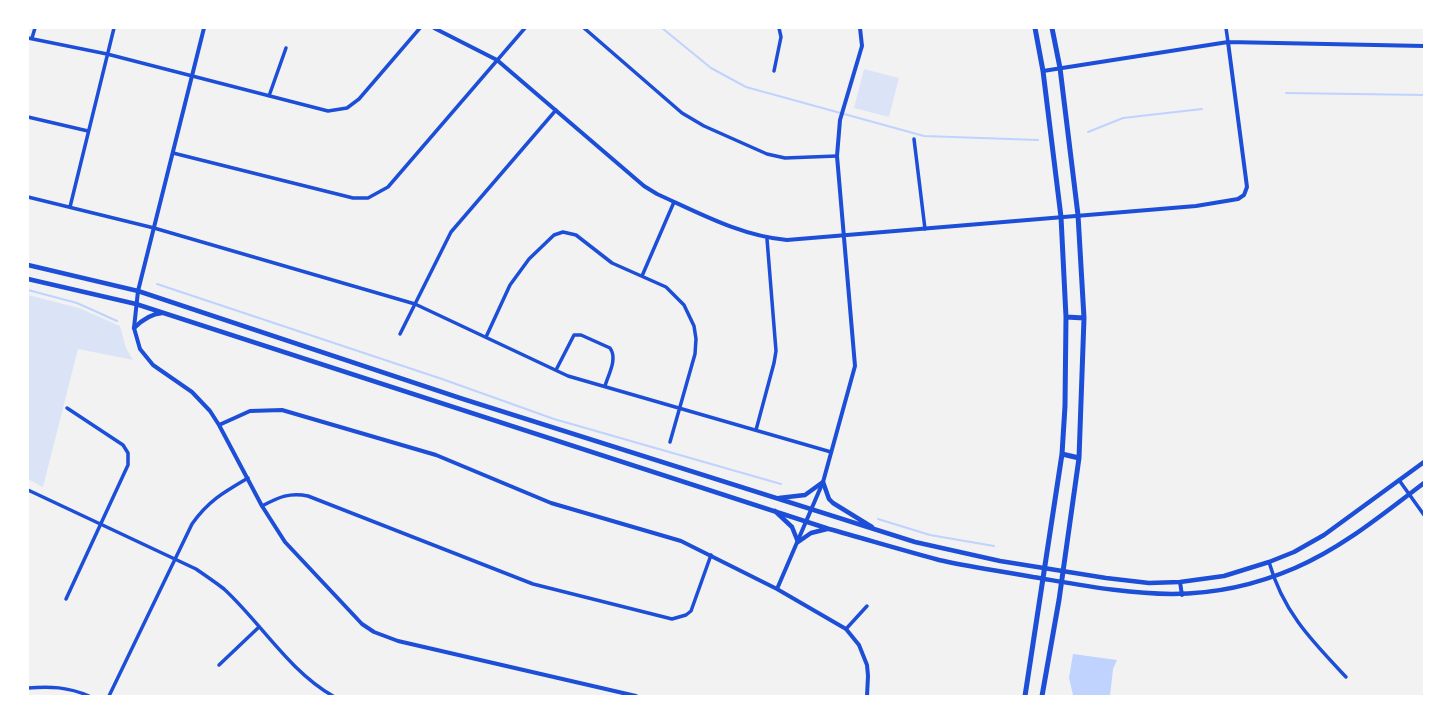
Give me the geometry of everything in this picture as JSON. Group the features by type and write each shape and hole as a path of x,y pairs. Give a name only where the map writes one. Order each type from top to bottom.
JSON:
{"main road":[{"path":"1025,696 1062,454 1065,406 1066,317 1061,217 1043,71 1035,28"},
{"path":"1042,696 1062,582 1079,458 1084,318 1078,215 1060,68 1052,28"},
{"path":"28,264 138,291 463,399 877,531 942,549 1132,582 1180,582 1224,576 1269,562 1294,552 1324,535 1424,462"},
{"path":"28,279 136,304 807,520 829,529 940,560 1044,579 1139,594 1182,595 1226,589 1273,577 1333,549 1424,483"},
{"path":"134,328 148,317 164,313"},
{"path":"1066,317 1084,318"},
{"path":"1062,454 1079,458"},
{"path":"775,499 805,495 823,482 829,499 833,503 877,531"},
{"path":"774,510 791,525 798,542 811,533 829,529"},
{"path":"940,560 942,549"}],"street":[{"path":"35,28 30,38 107,54 328,111 347,108 359,99 420,28"},
{"path":"70,207 114,28"},
{"path":"204,28 138,291 134,328 136,338 146,356 153,364 192,392 210,411 262,506 285,542 351,613 374,632 398,641 636,696"},
{"path":"434,28 497,60 644,186 674,202 729,226 767,238 787,240 1196,206 1228,202 1238,199 1244,195 1247,186 1226,28"},
{"path":"173,153 353,198 368,198 388,187 525,28"},
{"path":"584,28 682,113 704,126 767,154 785,158 837,156"},
{"path":"774,71 781,37 779,28"},
{"path":"777,589 823,482 855,366 837,156 844,105 862,46 860,28"},
{"path":"1043,71 1228,42 1424,46"},
{"path":"269,96 286,48"},
{"path":"400,334 452,232 556,110"},
{"path":"28,117 88,131"},
{"path":"914,139 925,229"},
{"path":"28,197 154,228 415,304 556,370 604,386 831,452"},
{"path":"642,276 674,202"},
{"path":"486,337 510,285 530,259 554,235 563,232 576,235 612,263 666,287 684,305 694,326 696,339 695,354 670,442"},
{"path":"756,430 776,351 767,238"},
{"path":"556,370 570,340 574,335 581,335 610,348 614,353 614,358 604,386"},
{"path":"66,598 128,465 128,453 115,440 67,408"},
{"path":"219,425 250,411 282,410 436,455 551,503 681,541 777,589 846,629 859,645 867,665 867,696"},
{"path":"109,696 174,559 200,511 216,497 248,478"},
{"path":"1399,480 1424,515"},
{"path":"28,490 196,570 223,589 302,672 333,696"},
{"path":"262,506 280,496 290,494 308,496 534,584 672,619 686,616 692,611 711,555"},
{"path":"1269,562 1279,592 1298,624 1346,677"},
{"path":"1180,582 1182,595"},
{"path":"846,629 867,606"},
{"path":"218,664 259,627"},
{"path":"28,688 53,686 75,690 89,696"}],"shaded area":[{"path":"864,69 899,78 889,117 854,108"},
{"path":"28,295 79,308 120,326 126,348 133,360 78,349 43,487 28,479"}],"water":[{"path":"1073,654 1117,660 1113,669 1110,696 1073,695 1069,678"}],"waterway":[{"path":"662,28 711,68 746,87 924,136 1038,140"},
{"path":"1286,93 1424,95"},
{"path":"1088,132 1123,118 1202,109"},
{"path":"157,284 442,379 554,419 781,484"},
{"path":"28,290 77,303 117,321"},
{"path":"878,519 930,535 994,546"}]}
